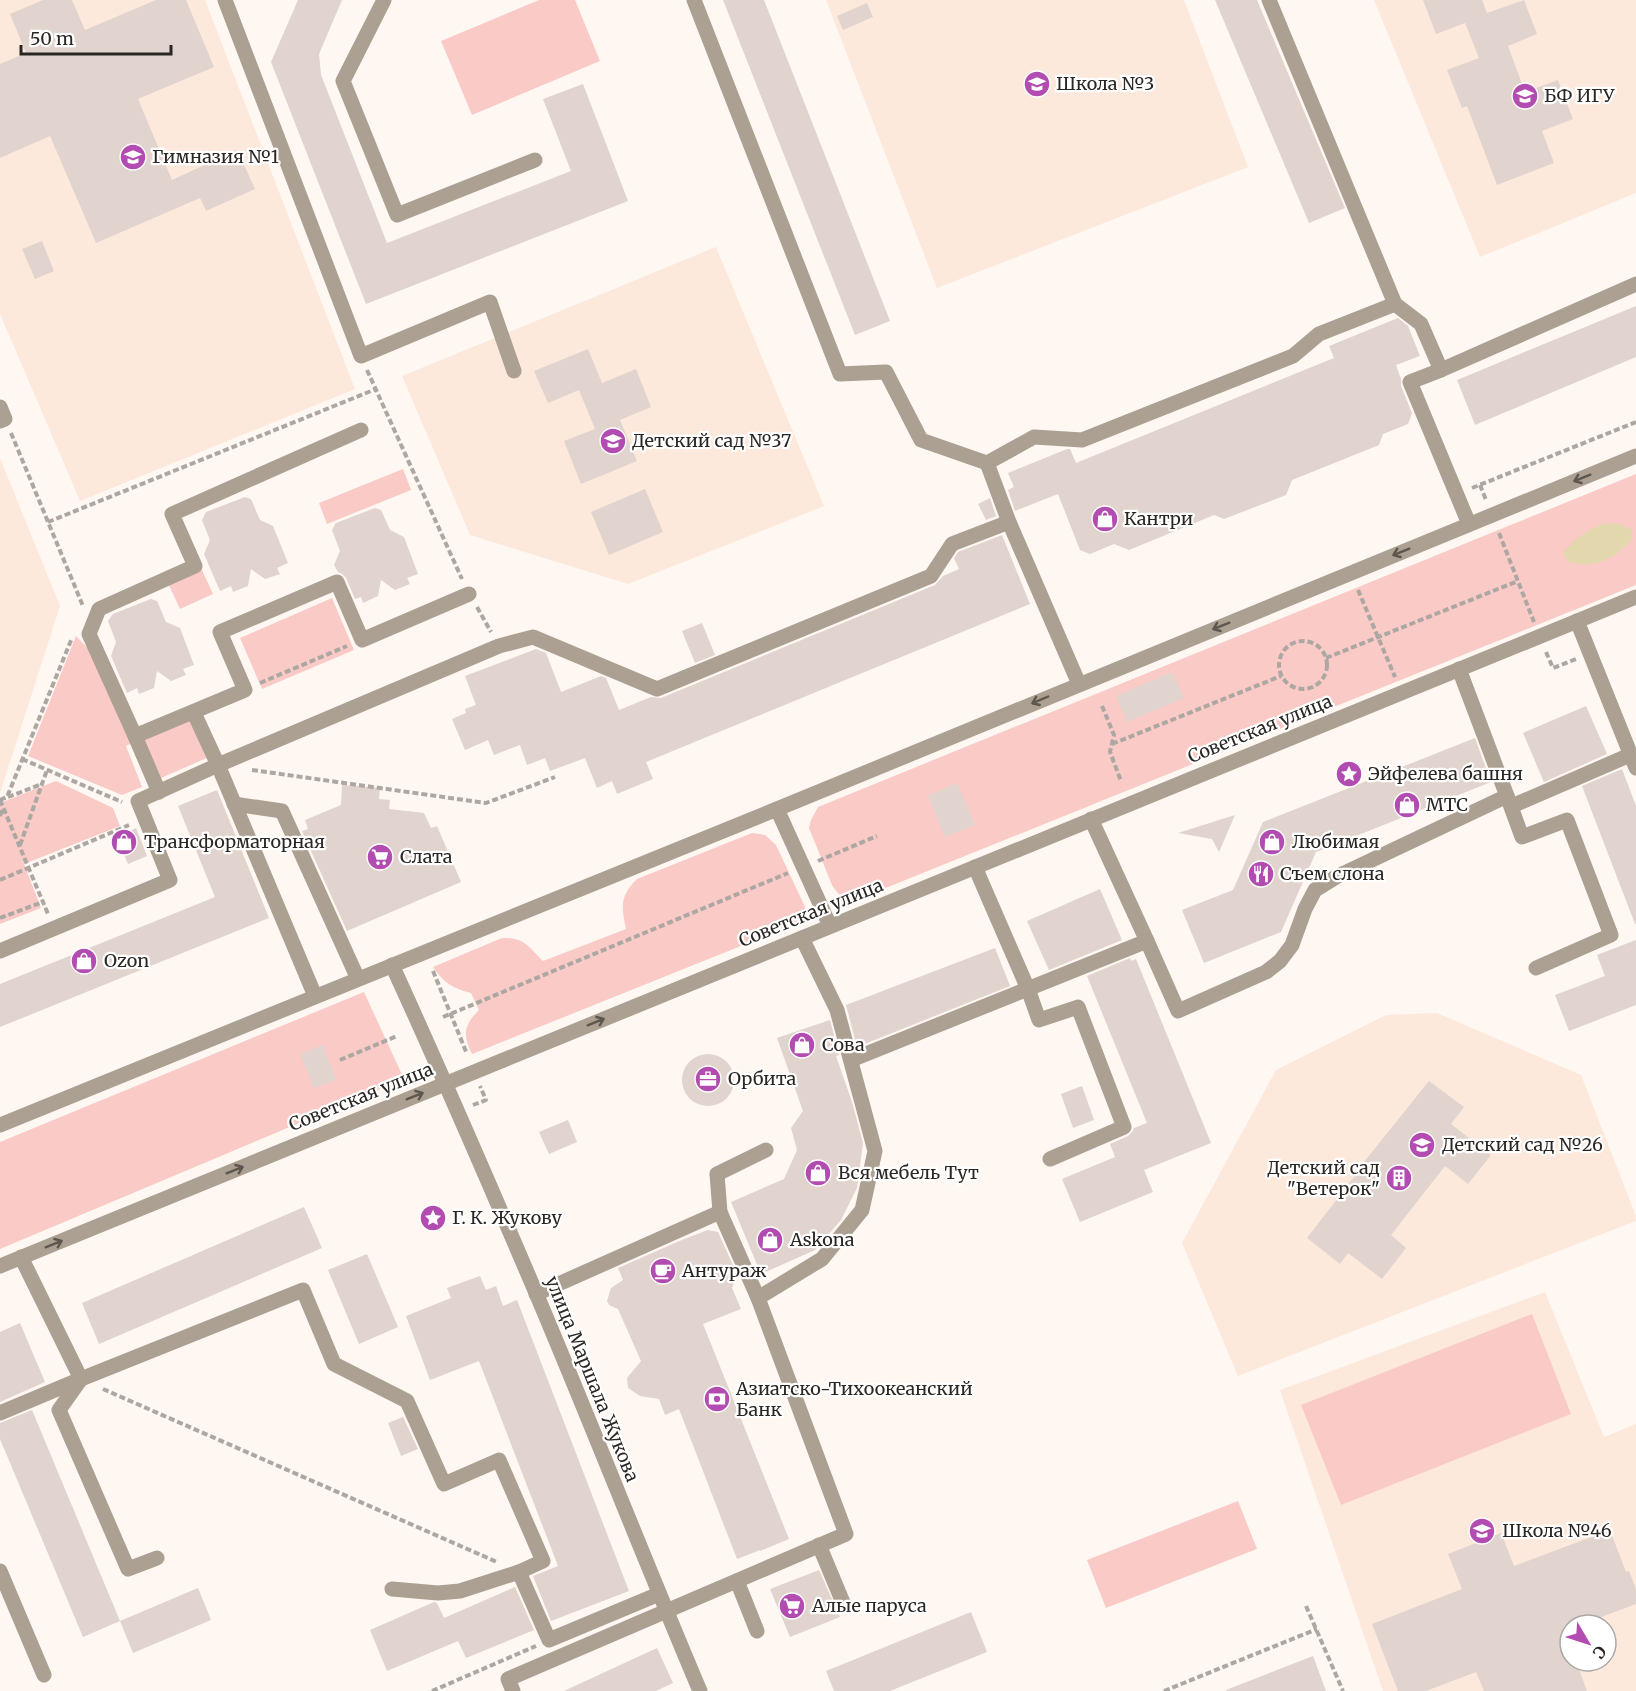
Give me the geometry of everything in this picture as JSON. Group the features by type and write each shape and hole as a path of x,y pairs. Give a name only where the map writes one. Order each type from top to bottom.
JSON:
{"street":[{"path":"225,0 361,356 490,302 514,371"},
{"path":"384,0 343,81 397,215 535,160"},
{"path":"694,0 840,375 886,372 921,440 987,463 1034,438 1082,440 1293,356 1319,334 1395,304"},
{"path":"1269,0 1395,304 1421,324 1441,370"},
{"path":"1469,524 1410,382 1636,284"},
{"path":"159,792 89,634 99,609 195,566 172,514 361,430"},
{"path":"0,1125 1636,456"},
{"path":"987,463 1009,522 1079,684"},
{"path":"0,951 170,880 138,801 218,765 499,646 533,637 657,689 931,576 952,544 1009,522"},
{"path":"135,736 245,690 220,632 337,582 362,640 469,594"},
{"name":"Советская улица","path":"0,1266 1636,597"},
{"path":"1091,819 1178,1011 1266,972 1280,961 1292,945 1305,909 1316,890 1336,877 1509,801 1633,761 1577,621"},
{"path":"1459,669 1522,837 1567,820 1611,935 1536,968"},
{"path":"194,712 315,996"},
{"path":"234,804 282,811 358,979"},
{"path":"777,809 830,926"},
{"path":"975,867 1028,989 1039,1020 1078,1007 1124,1126 1050,1159"},
{"path":"758,1298 822,1259 862,1210 875,1151 837,1010 802,938"},
{"path":"851,1060 1147,941"},
{"name":"улица Маршала Жукова","path":"392,965 446,1083 536,1294 700,1691"},
{"path":"513,1691 508,1679 846,1534 758,1298 720,1212 717,1174 766,1150"},
{"path":"536,1294 720,1212"},
{"path":"21,1257 81,1379"},
{"path":"0,1413 303,1290 334,1364 408,1401 444,1484 499,1460 543,1561 519,1572 460,1591 438,1593 392,1589"},
{"path":"81,1379 59,1410 128,1569 157,1558"},
{"path":"819,1545 844,1605"},
{"path":"0,1571 44,1675"},
{"path":"519,1572 549,1640 659,1594"},
{"path":"737,1581 757,1631"}],"path":[{"path":"361,356 469,594 499,646"},
{"path":"48,522 376,389"},
{"path":"2,415 84,608"},
{"path":"1457,494 1636,422"},
{"path":"1480,484 1486,500"},
{"path":"1499,533 1535,624"},
{"path":"1326,658 1518,580"},
{"path":"1358,590 1396,679"},
{"path":"7,797 75,630"},
{"path":"245,690 362,640"},
{"path":"1300,641 1311,642 1320,648 1326,658 1328,668 1324,678 1317,686 1307,690 1297,689 1287,684 1281,676 1279,665 1282,654 1289,645 1300,641"},
{"path":"1546,652 1552,668 1591,654"},
{"path":"1112,744 1281,676"},
{"path":"1102,706 1114,735 1110,752 1121,781"},
{"path":"22,759 143,815"},
{"path":"218,765 486,803 555,777"},
{"path":"20,846 47,770"},
{"path":"42,784 0,800 54,928"},
{"path":"0,816 4,807"},
{"path":"0,880 143,815"},
{"path":"443,1017 877,836"},
{"path":"0,918 43,902"},
{"path":"433,971 467,1054"},
{"path":"340,1060 397,1036"},
{"path":"472,1106 486,1100 479,1083"},
{"path":"81,1379 519,1572"},
{"path":"1306,1606 1343,1691"},
{"path":"1164,1691 1317,1629"},
{"path":"432,1691 549,1640"}],"shaded area":[{"name":"Гимназия №1","path":"0,0 205,0 355,389 80,501 0,314"},
{"path":"539,0 575,0 600,61 472,115 441,41"},
{"name":"Школа №3","path":"826,0 1184,0 1248,167 937,288"},
{"name":"БФ ИГУ","path":"1374,0 1636,0 1636,193 1480,257"},
{"name":"Детский сад №37","path":"716,247 824,506 628,584 470,535 402,376"},
{"path":"0,458 60,606 0,793"},
{"path":"403,469 411,490 327,524 319,503"},
{"path":"1636,474 1636,585 856,900 842,896 832,885 809,828 818,807"},
{"path":"1605,523 1621,524 1632,530 1632,540 1611,557 1602,561 1576,564 1567,561 1563,553 1572,543"},
{"path":"201,568 213,594 180,609 168,583"},
{"path":"332,598 354,650 262,689 240,638"},
{"path":"76,636 98,659 132,743 126,746 142,787 122,795 28,756"},
{"path":"200,715 216,754 161,778 144,740"},
{"path":"56,781 113,808 120,826 24,864 41,908 0,924 0,803"},
{"path":"752,833 765,835 776,845 805,907 805,916 798,923 472,1054 466,1031 470,1021 479,1010 471,993 449,984 433,967 502,938 521,941 543,961 626,929 623,902 627,891 637,879"},
{"path":"364,992 404,1079 0,1249 0,1142"},
{"name":"Детский сад №26","path":"1437,1013 1581,1075 1636,1221 1238,1376 1182,1243 1276,1070 1386,1015"},
{"name":"Школа №46","path":"1545,1292 1604,1437 1636,1424 1636,1691 1383,1691 1280,1390"},
{"path":"1532,1314 1571,1414 1341,1505 1301,1405"},
{"path":"1238,1501 1257,1549 1106,1608 1087,1560"}],"building":[{"path":"43,0 72,0 85,30 156,0 186,0 214,67 138,99 172,180 237,150 255,189 206,211 200,198 96,243 50,136 0,158 0,64 26,53 10,14"},
{"path":"298,0 342,0 319,54 321,75 387,243 571,171 543,99 583,84 628,201 366,304 271,62"},
{"path":"723,0 764,0 890,321 855,335"},
{"path":"1215,0 1257,0 1345,208 1309,223"},
{"path":"1423,0 1482,0 1487,13 1524,0 1537,34 1508,46 1525,92 1558,80 1573,119 1542,131 1554,163 1497,185 1467,106 1462,108 1447,70 1479,58 1465,23 1436,34"},
{"path":"867,3 873,17 843,30 837,16"},
{"path":"42,241 54,271 35,279 22,249"},
{"path":"1636,306 1636,357 1475,425 1457,380"},
{"path":"1398,318 1408,326 1420,356 1396,365 1401,386 1412,413 1408,424 1383,434 1379,445 1292,480 1286,495 1224,519 1214,515 1129,550 1114,544 1090,554 1080,550 1058,494 1015,511 1008,490 1014,487 1008,473 1067,449 1070,449 1076,463 1334,358 1329,346"},
{"path":"588,349 602,383 636,369 651,407 620,420 637,461 581,484 564,441 595,429 579,390 548,403 534,371"},
{"path":"645,489 663,532 609,555 591,512"},
{"path":"245,497 251,499 260,520 273,526 288,563 277,568 280,574 265,579 251,569 248,586 233,592 231,586 220,591 204,554 210,540 202,520 206,512"},
{"path":"990,498 996,516 986,520 978,504"},
{"path":"375,508 381,510 390,530 404,537 418,574 407,578 410,584 395,590 381,580 378,596 363,603 361,597 355,599 346,578 338,572 334,565 340,551 332,530 336,523"},
{"path":"1002,535 1030,604 646,762 653,779 617,794 612,781 597,788 585,758 550,771 545,758 527,765 520,745 494,755 488,740 465,750 452,719 466,713 465,709 476,705 465,676 536,649 546,653 561,692 601,676 606,678 619,710 651,697 661,698 935,585 943,576 959,569 954,558 958,552"},
{"path":"151,599 157,601 166,622 180,628 194,665 183,669 186,675 171,681 157,671 154,688 139,694 137,688 127,693 111,656 116,642 108,621 113,614"},
{"path":"702,623 715,655 695,663 682,631"},
{"path":"1172,672 1184,698 1127,722 1116,696"},
{"path":"1586,706 1607,754 1544,782 1523,733"},
{"path":"1475,738 1491,782 1316,852 1281,932 1204,963 1182,910 1233,890 1263,822"},
{"path":"1622,769 1636,806 1636,924 1582,786"},
{"path":"957,783 975,825 945,837 928,796"},
{"name":"Слата","path":"342,785 380,788 379,799 390,800 389,809 424,813 431,828 437,826 461,882 347,931 302,831 308,829 305,820 341,805"},
{"path":"217,790 269,918 0,1027 0,984 215,897 178,806"},
{"path":"1235,815 1219,852 1212,839 1178,833"},
{"path":"136,828 147,856 128,864 117,837"},
{"path":"1100,889 1122,940 1049,970 1027,921"},
{"path":"1636,940 1636,1005 1569,1031 1555,995 1605,976 1597,955"},
{"path":"995,948 1010,986 857,1047 846,1005"},
{"path":"1130,958 1131,961 1136,959 1211,1143 1144,1170 1153,1192 1080,1222 1062,1179 1115,1157 1110,1144 1128,1136 1134,1128 1147,1123 1087,976"},
{"path":"830,1020 839,1055 836,1056 863,1143 857,1188 841,1220 815,1250 761,1274 731,1202 784,1179 797,1150 791,1128 803,1111 777,1038"},
{"path":"323,1045 336,1080 314,1088 300,1054"},
{"name":"Орбита","path":"703,1054 713,1054 722,1058 730,1066 734,1080 730,1094 722,1102 713,1106 703,1106 694,1102 686,1094 682,1085 682,1075 686,1066 694,1058"},
{"name":"Детский сад \"Ветерок\"","path":"1429,1081 1464,1107 1451,1124 1491,1155 1468,1184 1445,1166 1391,1235 1406,1248 1382,1279 1348,1253 1340,1264 1307,1238 1356,1172"},
{"path":"1082,1086 1094,1120 1073,1128 1061,1094"},
{"path":"568,1120 577,1142 549,1154 539,1132"},
{"path":"304,1207 322,1248 99,1344 82,1303"},
{"path":"708,1230 718,1232 737,1274 732,1288 741,1309 703,1324 789,1539 737,1559 679,1409 665,1415 659,1399 640,1396 628,1388 627,1378 641,1361 618,1309 609,1305 607,1301 611,1288 623,1280 618,1268"},
{"path":"367,1254 398,1327 359,1344 328,1270"},
{"path":"480,1276 486,1290 496,1286 503,1306 517,1300 629,1591 551,1621 533,1576 558,1566 479,1361 430,1380 406,1316 451,1298 447,1288"},
{"path":"20,1323 45,1382 0,1402 0,1332"},
{"path":"32,1410 120,1621 83,1637 0,1439 0,1423"},
{"path":"403,1417 418,1449 401,1456 388,1423"},
{"path":"1610,1530 1626,1572 1629,1571 1636,1589 1636,1604 1612,1613 1558,1613 1558,1673 1580,1673 1587,1691 1484,1691 1476,1672 1426,1691 1398,1691 1372,1624 1462,1589 1448,1554 1501,1533 1514,1566"},
{"path":"819,1570 840,1617 790,1637 770,1589"},
{"path":"515,1587 534,1630 466,1658 458,1641 387,1671 370,1630 434,1602 437,1603 444,1618"},
{"path":"198,1588 211,1620 133,1653 120,1621"},
{"path":"971,1612 987,1652 890,1691 834,1691 826,1671"},
{"path":"657,1648 673,1683 656,1691 564,1691"},
{"path":"1313,1656 1326,1691 1226,1690"}],"place":[{"name":"Школа №3","path":"1037,84"},
{"name":"БФ ИГУ","path":"1525,96"},
{"name":"Гимназия №1","path":"133,157"},
{"name":"Детский сад №37","path":"613,441"},
{"name":"Кантри","path":"1105,519"},
{"name":"Эйфелева башня","path":"1349,774"},
{"name":"МТС","path":"1407,805"},
{"name":"Трансформаторная","path":"124,842"},
{"name":"Любимая","path":"1272,842"},
{"name":"Слата","path":"380,857"},
{"name":"Съем слона","path":"1261,874"},
{"name":"Ozon","path":"84,961"},
{"name":"Сова","path":"802,1045"},
{"name":"Орбита","path":"708,1079"},
{"name":"Детский сад №26","path":"1422,1145"},
{"name":"Вся мебель Тут","path":"818,1173"},
{"name":"Детский сад \"Ветерок\"","path":"1399,1178"},
{"name":"Г. К. Жукову","path":"433,1218"},
{"name":"Askona","path":"770,1240"},
{"name":"Антураж","path":"663,1271"},
{"name":"Азиатско-Тихоокеанский Банк","path":"717,1399"},
{"name":"Школа №46","path":"1482,1531"},
{"name":"Алые паруса","path":"792,1606"}]}
